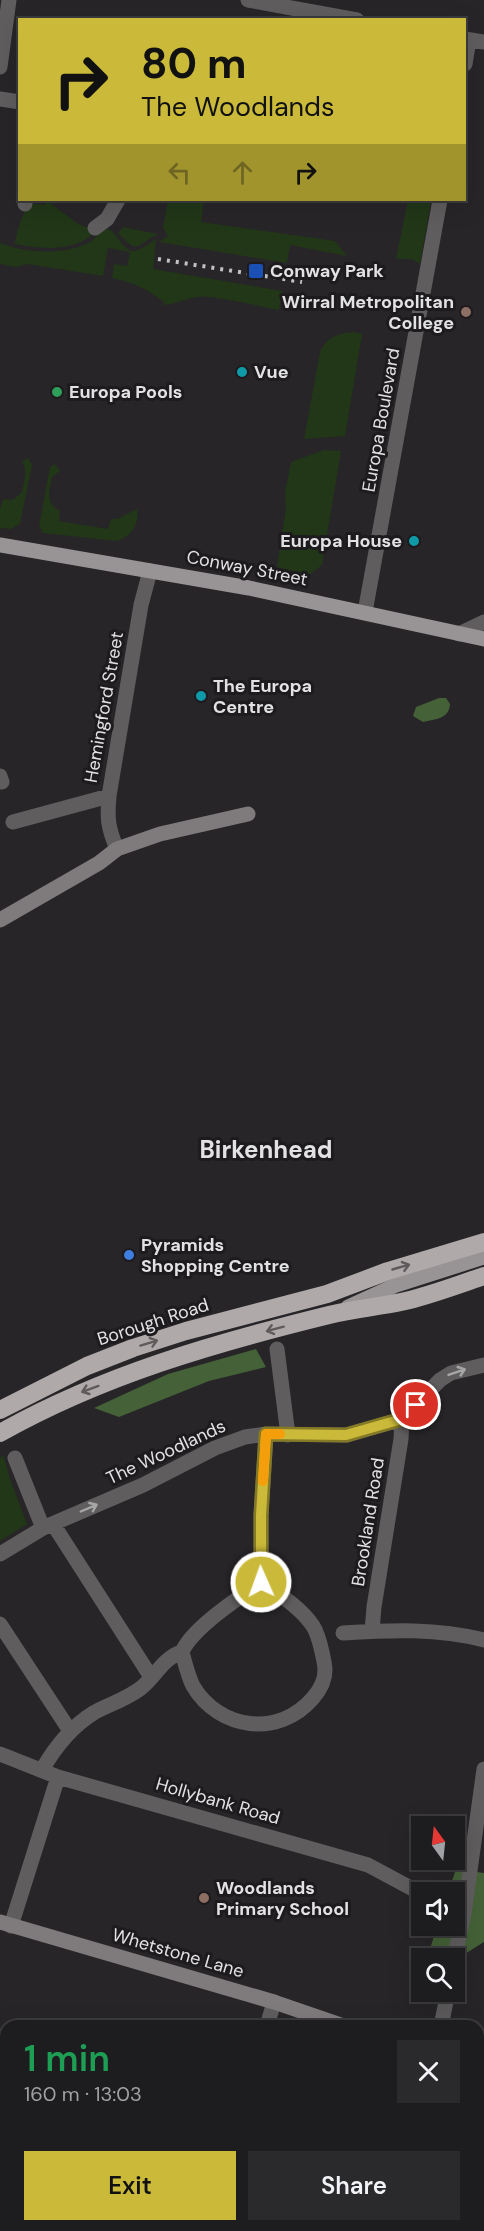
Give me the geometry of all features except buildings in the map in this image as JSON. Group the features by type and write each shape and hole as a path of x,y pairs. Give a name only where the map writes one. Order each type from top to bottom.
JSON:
{"highway":[{"name":"Borough Road","path":"0,1410 87,1366 133,1348 215,1323 327,1294 388,1270 484,1242"},
{"path":"0,1434 64,1399 149,1365 203,1348 332,1314 403,1301 484,1276"}],"main road":[{"name":"Conway Street","path":"0,545 249,588 484,639"},
{"path":"0,920 99,863 117,849 160,834 248,813"},
{"name":"Borough Road","path":"332,1314 396,1285 484,1257"},
{"name":"Borough Road","path":"327,1294 396,1285"},
{"name":"Whetstone Lane","path":"6,1924 274,2002 326,2020"}],"street":[{"path":"0,67 3,26 9,0"},
{"path":"248,0 346,18"},
{"path":"466,61 473,40"},
{"path":"0,99 18,102"},
{"path":"117,201 101,224 118,231"},
{"name":"Europa Boulevard","path":"365,612 440,201"},
{"name":"Hemingford Street","path":"117,849 108,828 109,796 141,605 150,571"},
{"path":"459,634 484,622"},
{"path":"13,822 109,796"},
{"path":"277,1349 288,1435"},
{"name":"The Woodlands","path":"0,1554 48,1526 143,1485 215,1448 245,1437 266,1434 346,1435 402,1419 440,1380 452,1373 484,1365"},
{"name":"Brookland Road","path":"372,1631 401,1439 402,1419"},
{"path":"261,1582 261,1515 266,1434"},
{"path":"15,1458 48,1526 151,1677"},
{"path":"261,1582 296,1606 312,1625 318,1636 325,1670 321,1688 308,1704 293,1715 273,1724 254,1724 224,1718 205,1702 192,1685 182,1652 184,1646 206,1623 261,1582"},
{"path":"0,1624 70,1731"},
{"path":"343,1633 431,1630 484,1640"},
{"path":"42,1770 70,1731 94,1713 142,1688 174,1654 182,1652"},
{"name":"Hollybank Road","path":"0,1754 58,1777 368,1865 411,1888"},
{"path":"464,1882 484,1769"},
{"path":"6,1924 58,1777"},
{"path":"269,2020 274,2002"},
{"path":"442,2020 446,2002"}],"green space":[{"path":"47,201 78,224 96,231 79,243 58,248 15,244 27,208 33,204 45,205"},
{"path":"168,201 204,201 201,222 335,241 347,256 290,245 287,263 159,242 168,236 163,228"},
{"path":"408,201 431,201 420,264 412,259 396,259"},
{"path":"123,227 157,235 134,246 118,233"},
{"path":"104,229 111,230 131,251 140,249 156,239 153,269 282,291 279,310 206,297 163,305 164,302 134,284 112,278 114,264 127,266 130,252 108,248 103,276 28,264 15,267 0,264 0,243 33,251 57,251 90,242"},
{"path":"353,332 362,334 345,436 304,439 320,352 333,337"},
{"path":"324,450 341,451 322,565 309,575 277,567 286,508 285,492 291,462"},
{"path":"28,458 32,465 20,524 11,529 0,528 0,509 3,499 13,500 22,492 25,473 22,462"},
{"path":"55,464 60,471 52,477 49,497 55,508 60,511 59,521 108,529 111,519 117,519 137,509 136,525 130,533 116,541 43,533 39,526 50,467"},
{"path":"439,698 446,698 450,704 447,713 437,719 423,722 413,716 416,707"},
{"path":"256,1349 266,1367 209,1381 119,1417 94,1408 168,1374"},
{"path":"3,1454 27,1524 0,1541 0,1459"},
{"path":"456,1870 484,1873 484,1942 465,1954 465,1948 430,1948 434,1936 465,1936 465,1882 452,1882"}],"railway":[{"path":"158,259 302,282"}],"slow traffic":[{"path":"263,1481 266,1434 280,1434"}],"place":[{"name":"Conway Park","path":"256,271"},
{"name":"Wirral Metropolitan College","path":"466,312"},
{"name":"Vue","path":"242,372"},
{"name":"Europa Pools","path":"57,392"},
{"name":"Europa House","path":"414,541"},
{"name":"The Europa Centre","path":"201,696"},
{"name":"Pyramids Shopping Centre","path":"129,1255"},
{"name":"Woodlands Primary School","path":"204,1898"}],"district":[{"name":"Birkenhead","path":"266,1150"}],"route":[{"path":"261,1582 259,1554 266,1434 346,1435 402,1419 416,1405"}]}
